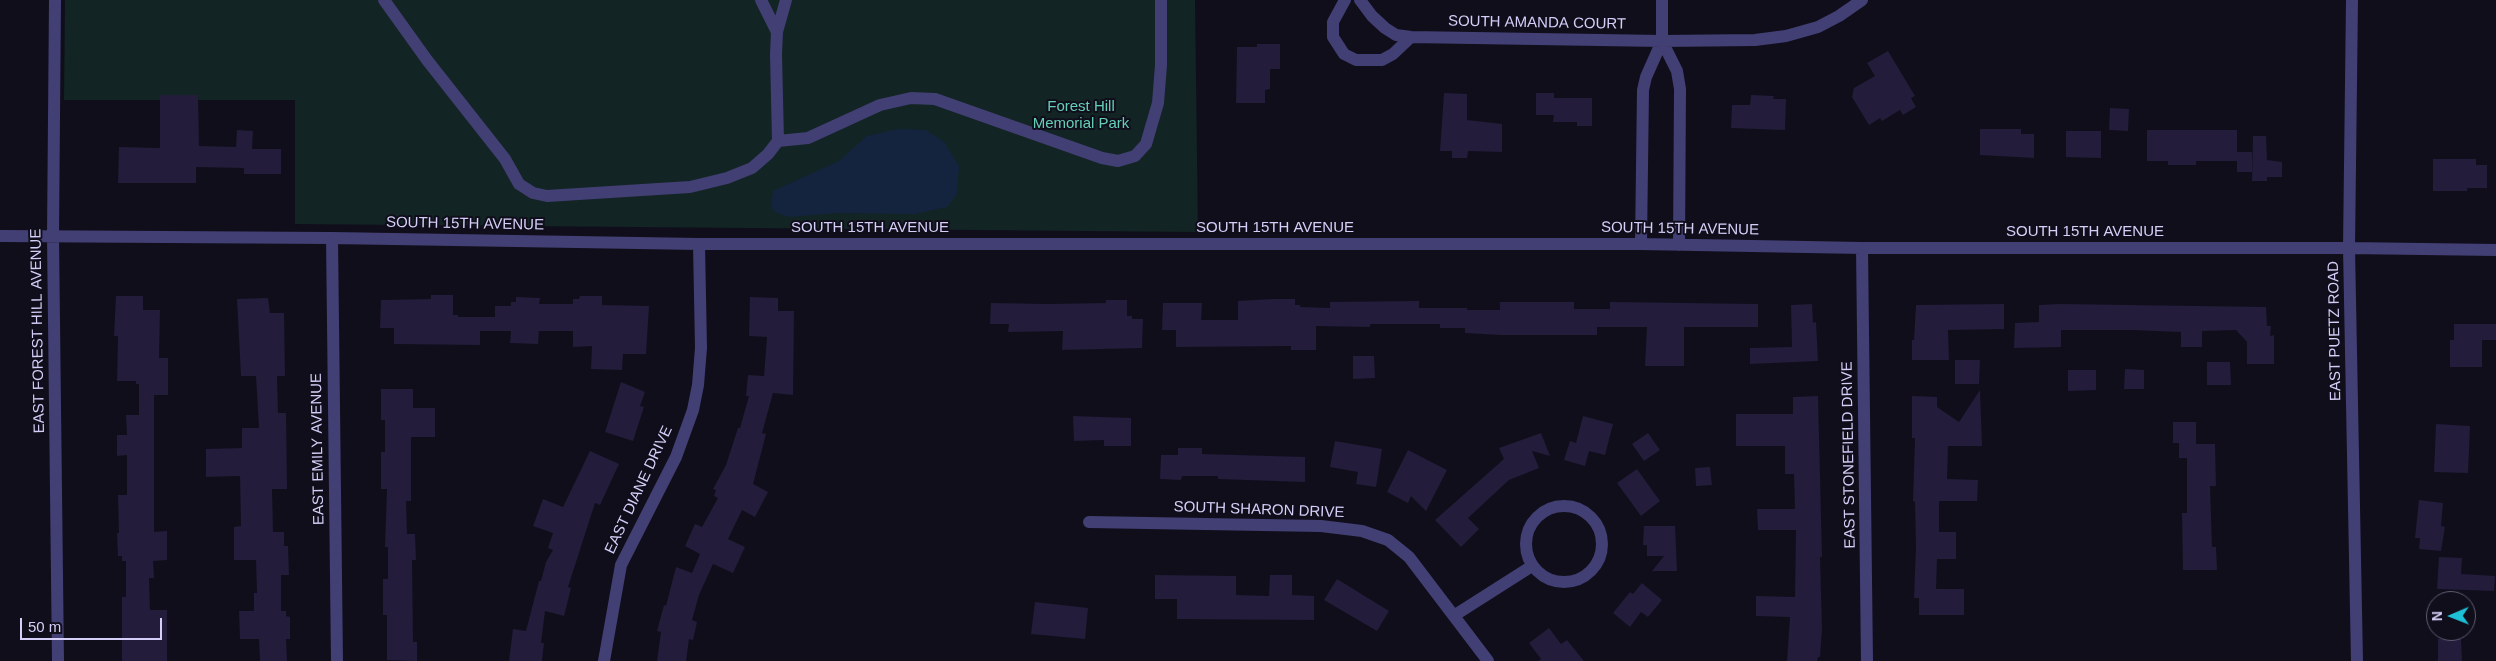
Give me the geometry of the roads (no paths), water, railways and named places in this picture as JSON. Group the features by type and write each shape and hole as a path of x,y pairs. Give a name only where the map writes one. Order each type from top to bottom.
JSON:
{"street":[{"name":"EAST FOREST HILL AVENUE","path":"55,0 53,236 58,661"},
{"path":"384,0 427,60 500,152 519,184 533,193 547,196 690,187 727,178 752,168 768,154 778,141 775,107 777,32 786,0"},
{"path":"761,0 777,32"},
{"path":"778,141 808,138 880,105 911,98 935,100 1102,158 1118,160 1136,156 1146,144 1158,103 1161,65 1161,0"},
{"path":"1345,0 1333,22 1333,37 1344,54 1356,60 1382,60 1393,54 1411,37"},
{"name":"SOUTH AMANDA COURT","path":"1360,0 1372,16 1396,35 1411,37 1662,41 1755,40 1786,36 1818,26 1839,16 1862,0"},
{"path":"1641,244 1643,90 1646,77 1662,41 1662,0"},
{"name":"EAST PUETZ ROAD","path":"2352,0 2349,248 2357,661"},
{"path":"1662,41 1677,71 1680,89 1679,245"},
{"name":"SOUTH 15TH AVENUE","path":"0,236 332,238 699,244 1641,244 1862,248 2349,248 2496,250"},
{"name":"EAST EMILY AVENUE","path":"332,238 337,661"},
{"name":"EAST DIANE DRIVE","path":"604,661 622,566 676,457 693,410 698,385 701,348 699,244"},
{"name":"EAST STONEFIELD DRIVE","path":"1862,248 1868,661"},
{"path":"1555,506 1568,506 1580,509 1598,525 1602,538 1602,551 1598,563 1584,577 1566,583 1553,581 1541,576 1532,566 1527,554 1528,530 1534,520 1544,511 1555,506"},
{"name":"SOUTH SHARON DRIVE","path":"1089,522 1320,526 1362,531 1388,540 1409,557 1455,615 1488,661"},
{"path":"1455,615 1532,566"}],"water":[{"path":"898,129 926,130 944,142 959,166 957,194 947,207 915,214 835,213 790,217 777,213 771,208 773,191 839,161 867,136"}],"park label":[{"name":"Forest Hill Memorial Park","path":"1081,116"}]}
